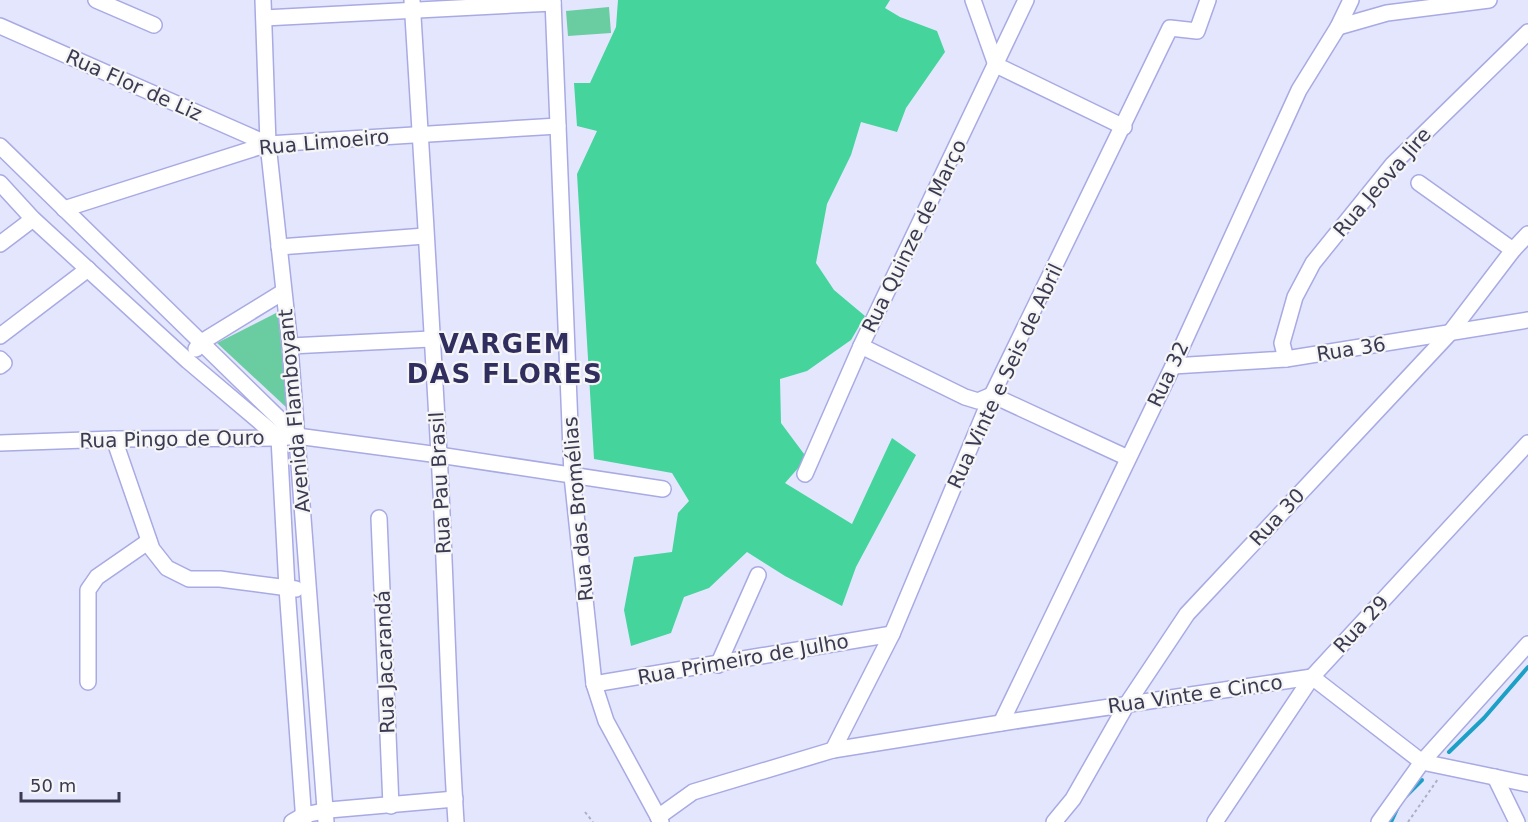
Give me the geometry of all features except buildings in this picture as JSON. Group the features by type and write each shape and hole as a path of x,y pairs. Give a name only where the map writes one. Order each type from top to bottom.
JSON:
{"street":[{"path":"96,0 154,25"},
{"name":"Avenida Flamboyant","path":"263,0 268,144 290,346 325,816"},
{"path":"973,0 996,64 1124,127"},
{"name":"Rua Quinze de Março","path":"805,474 861,346 1026,0"},
{"name":"Rua Vinte e Seis de Abril","path":"833,750 892,634 992,395 1124,127 1170,28 1197,31 1208,0"},
{"name":"Rua 32","path":"1001,723 1173,366 1299,90 1338,27 1351,0"},
{"path":"1338,27 1387,13 1488,0"},
{"path":"264,18 412,5 553,2"},
{"name":"Rua das Bromélias","path":"553,2 572,476 594,684 606,721 659,820"},
{"name":"Rua Pau Brasil","path":"412,5 422,134 425,236 439,455 456,822"},
{"name":"Rua Flor de Liz","path":"0,26 268,144"},
{"name":"Rua Jeova Jire","path":"1286,359 1282,344 1295,297 1313,263 1393,164 1528,32"},
{"name":"Rua Limoeiro","path":"64,209 268,144 558,126"},
{"path":"0,146 297,436"},
{"path":"0,183 33,219 188,361 279,438"},
{"path":"1419,183 1514,250"},
{"path":"0,244 33,219"},
{"name":"Rua 30","path":"1054,822 1073,799 1127,704 1187,614 1449,334 1528,234"},
{"path":"279,247 425,236"},
{"path":"0,336 88,269"},
{"path":"188,361 200,343 283,292"},
{"name":"Rua 36","path":"1173,366 1286,359 1528,320"},
{"path":"290,346 431,339"},
{"path":"861,346 965,397 978,401 992,395 1128,458"},
{"path":"0,359 4,363 0,366"},
{"name":"Rua Pingo de Ouro","path":"0,443 297,436 663,489"},
{"name":"Avenida Flamboyant","path":"279,438 300,820"},
{"path":"114,439 152,549 167,568 189,579 220,579 308,589"},
{"name":"Rua 29","path":"1215,822 1312,677 1528,443"},
{"name":"Rua Jacarandá","path":"379,518 391,806"},
{"path":"88,682 88,590 97,577 149,541"},
{"path":"718,664 758,575"},
{"name":"Rua Primeiro de Julho","path":"594,684 892,634"},
{"path":"1379,822 1422,762 1528,644"},
{"path":"1312,677 1422,762 1528,784"},
{"name":"Rua Vinte e Cinco","path":"659,820 693,792 833,750 1312,677"},
{"path":"1495,777 1517,822"},
{"path":"300,820 455,799"}],"path":[{"path":"1408,822 1446,767"},
{"path":"585,812 593,822"}],"green space":[{"path":"618,0 890,0 885,8 900,17 937,31 945,52 906,108 897,132 861,122 851,155 827,204 816,263 834,290 865,316 851,340 807,371 780,379 781,423 807,458 785,483 852,524 892,438 916,455 856,567 842,606 785,576 747,552 709,588 684,597 671,633 631,646 624,610 634,557 672,552 678,513 689,501 672,473 594,459 577,174 597,131 577,126 574,83 590,83 616,27"},
{"path":"609,7 611,33 568,36 566,11"},
{"path":"278,312 287,408 217,343"}],"waterway":[{"path":"1449,752 1484,718 1528,667"},
{"path":"1406,796 1422,780"},
{"path":"1391,822 1398,807"}],"district":[{"name":"VARGEM DAS FLORES","path":"505,359"}]}
